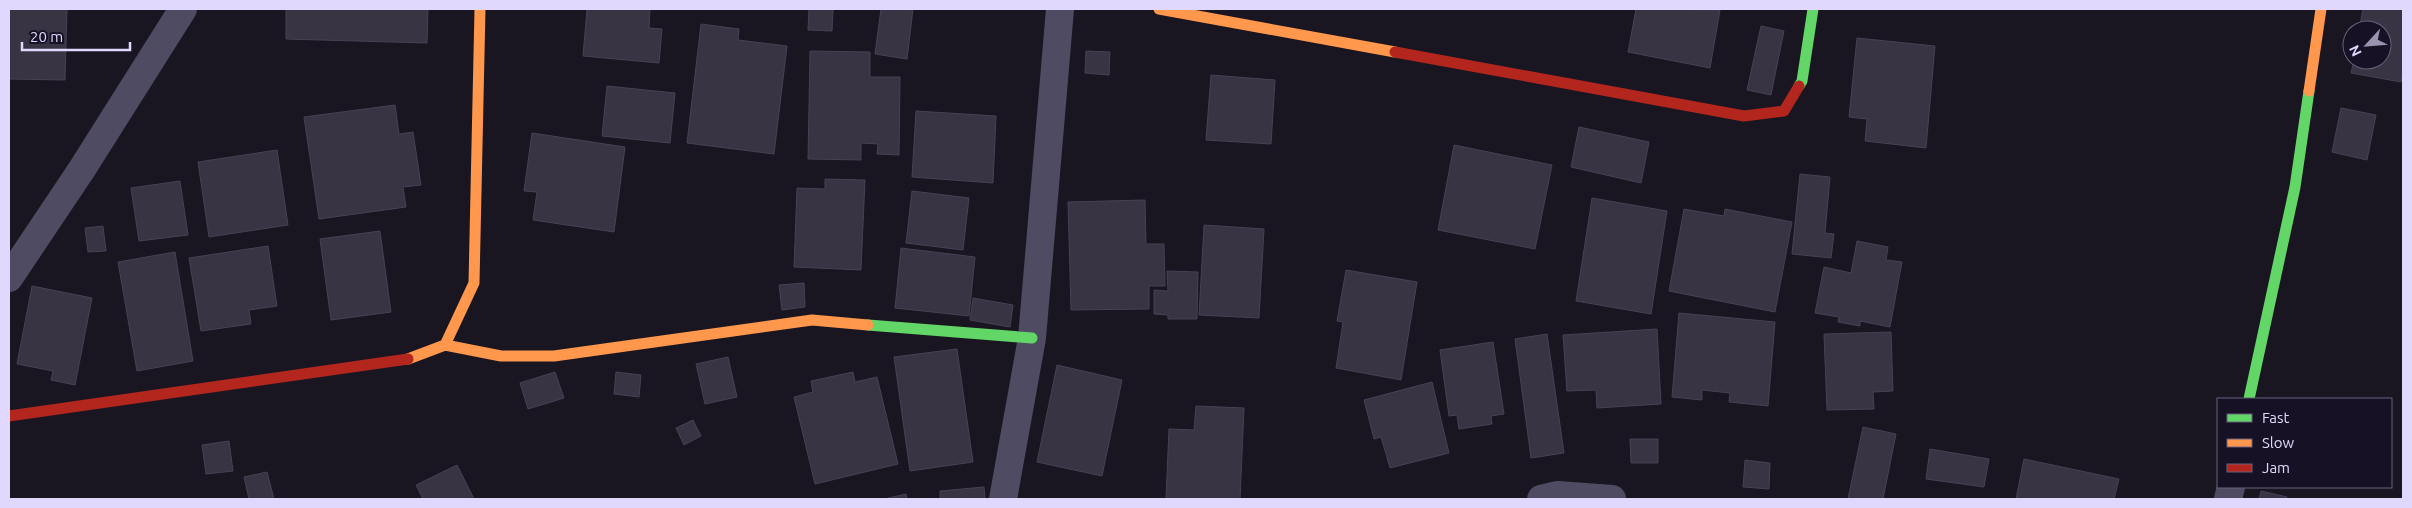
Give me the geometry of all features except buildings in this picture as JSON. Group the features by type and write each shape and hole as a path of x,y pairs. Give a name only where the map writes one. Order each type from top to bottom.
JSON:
{"street":[{"path":"9,278 82,169 183,9"},
{"path":"445,345 474,282 480,9"},
{"path":"1003,499 1032,338 1060,9"},
{"path":"1159,9 1744,116 1784,111 1802,81 1813,9"},
{"path":"2249,398 2295,187 2321,9"},
{"path":"9,416 401,362 445,345 501,356 554,356 812,320 1032,338"},
{"path":"1541,499 1558,496 1612,499"}],"traffic: fast":[{"path":"1799,86 1802,81 1813,9"},
{"path":"2249,398 2295,187 2309,91"},
{"path":"868,325 1032,338"}],"traffic: slow":[{"path":"408,359 445,345 474,283 480,9"},
{"path":"1159,9 1395,52"},
{"path":"2309,91 2321,9"},
{"path":"445,345 501,356 554,356 812,320 868,325"}],"traffic: jam":[{"path":"1395,52 1744,116 1784,111 1799,86"},
{"path":"9,416 408,359"}]}
